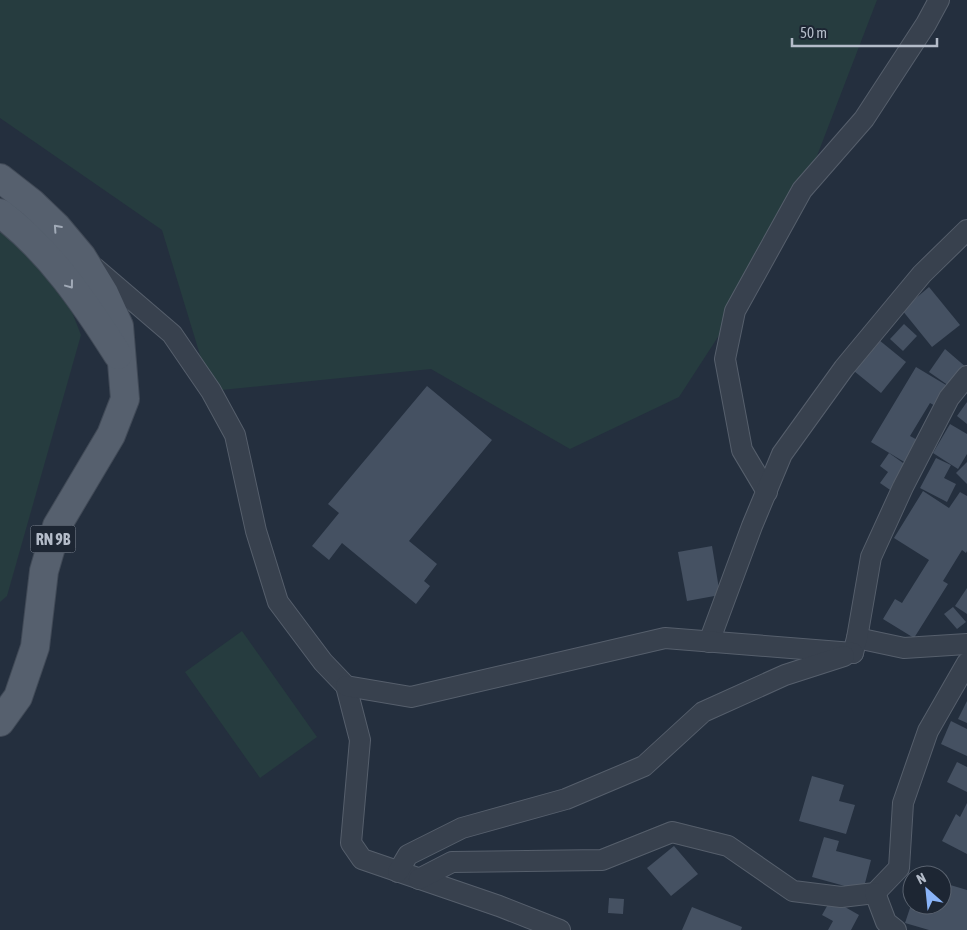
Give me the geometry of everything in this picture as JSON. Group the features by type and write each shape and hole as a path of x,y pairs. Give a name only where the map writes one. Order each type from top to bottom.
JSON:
{"main road":[{"name":"RN 9B","path":"0,178 32,203 56,226 82,257 113,309 119,326 125,399 111,435 57,526 44,571 35,647 18,697 0,722"},
{"name":"RN 9B","path":"0,212 20,228 49,258 85,304 123,363"}],"street":[{"path":"767,492 742,450 725,359 735,312 802,190 864,119 926,24 938,0"},
{"path":"709,642 782,454 844,368 922,274 967,230"},
{"path":"82,257 172,334 211,390 235,435 256,530 278,602 323,662 346,686 360,740 351,843 362,859 419,879 525,924 560,930"},
{"path":"855,646 871,557 903,487 949,398 967,376"},
{"path":"346,686 411,697 665,638 709,642 904,648 967,644"},
{"path":"398,872 408,855 462,828 566,799 644,766 703,712 785,674 855,646"},
{"path":"419,879 452,862 602,860 672,832 728,846 793,891 841,897 875,892 899,868 903,803 928,731 967,663"},
{"path":"875,892 886,922 896,930"}],"green space":[{"path":"0,0 877,0 790,226 679,397 570,449 431,369 211,391 162,230 0,118"},
{"path":"0,204 41,233 81,335 7,596 0,602"},
{"path":"242,631 317,737 260,778 185,672"}],"building":[{"path":"929,287 960,325 932,347 902,310"},
{"path":"904,324 917,336 903,351 890,339"},
{"path":"879,340 906,362 881,393 854,371"},
{"path":"945,349 967,368 952,388 929,372"},
{"path":"916,367 951,388 939,408 930,403 910,436 925,444 911,466 871,442"},
{"path":"427,386 492,440 409,541 437,564 424,581 430,586 416,604 342,543 329,560 312,546 339,513 328,504"},
{"path":"967,402 967,424 957,416"},
{"path":"950,424 967,434 967,454 958,469 933,453"},
{"path":"889,453 913,470 896,494 880,483 888,472 880,466"},
{"path":"936,458 951,465 944,478 956,484 947,502 920,488"},
{"path":"967,462 967,484 956,473"},
{"path":"923,491 949,508 960,492 967,496 967,551 966,553 962,550 943,581 948,584 914,638 883,619 895,599 902,603 929,560 894,538"},
{"path":"712,546 720,595 687,601 678,552"},
{"path":"967,588 967,614 955,606"},
{"path":"953,607 966,622 957,629 944,614"},
{"path":"967,701 967,723 958,719"},
{"path":"951,721 967,729 967,756 941,744"},
{"path":"957,762 967,767 967,792 947,782"},
{"path":"812,776 844,785 839,801 855,805 846,834 799,821"},
{"path":"967,803 967,854 942,841 956,814 960,817"},
{"path":"824,837 839,841 836,851 871,860 863,891 812,877"},
{"path":"674,846 698,874 671,896 647,868"},
{"path":"952,886 967,890 967,930 929,930 905,923 908,915 952,915"},
{"path":"609,898 624,899 623,914 608,913"},
{"path":"831,899 859,915 851,930 828,930 833,921 822,915"},
{"path":"692,907 742,927 741,930 682,930"}]}
